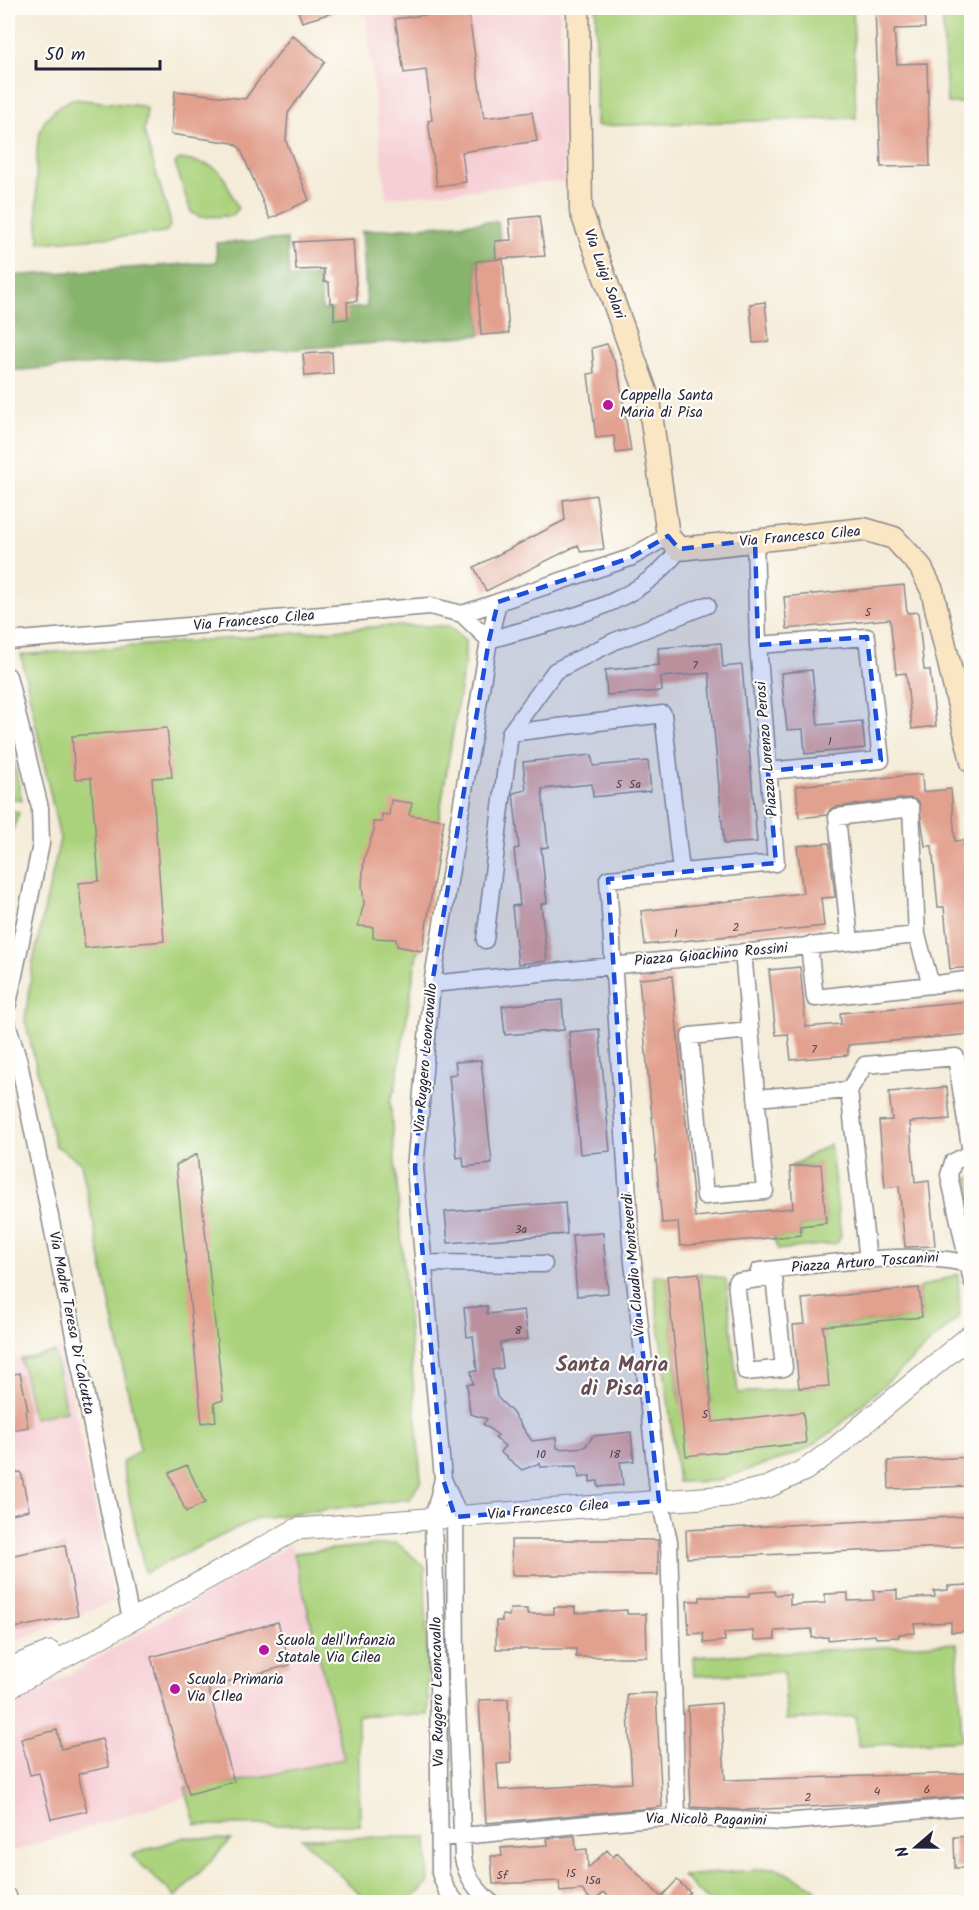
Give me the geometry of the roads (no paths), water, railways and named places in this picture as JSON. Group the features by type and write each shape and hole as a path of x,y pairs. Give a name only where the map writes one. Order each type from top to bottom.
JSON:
{"main road":[{"name":"Via Luigi Solari","path":"578,8 581,211 649,400 673,543"},
{"name":"Via Francesco Cilea","path":"673,543 755,540 864,529 894,538 920,566 932,590 972,762"}],"street":[{"name":"Piazza Lorenzo Perosi","path":"613,964 608,879 776,863 758,645 755,540"},
{"name":"Via Francesco Cilea","path":"8,641 430,606 462,614 673,543"},
{"path":"489,640 622,600 666,568 673,543"},
{"path":"489,640 498,602"},
{"path":"485,940 510,733 555,671 615,641 707,605"},
{"path":"462,614 489,640"},
{"path":"758,645 867,637 881,760 768,771"},
{"name":"Via Ruggero Leoncavallo","path":"489,640 432,984 415,1168 443,1479 455,1512 456,1679 461,1837 466,1874 476,1889 490,1902"},
{"path":"8,676 40,808 41,844 8,1005"},
{"path":"510,733 663,714 681,871"},
{"path":"850,942 837,817 910,808 917,935 931,985"},
{"name":"Piazza Gioachino Rossini","path":"613,964 917,935"},
{"name":"Piazza Gioachino Rossini","path":"809,945 815,998 972,979"},
{"path":"743,952 765,1191 705,1196 690,1036 750,1030"},
{"path":"432,984 613,964"},
{"name":"Via Claudio Monteverdi","path":"613,964 631,1244 659,1501 669,1541 677,1817"},
{"name":"Via Madre Teresa Di Calcutta","path":"8,1026 19,1062 131,1620"},
{"path":"868,1261 849,1090 865,1065 956,1057 971,1153 953,1162 949,1175 972,1281"},
{"path":"756,1098 849,1090"},
{"name":"Piazza Arturo Toscanini","path":"753,1280 752,1271 868,1261 947,1258 967,1264"},
{"path":"423,1263 544,1264"},
{"name":"Piazza Arturo Toscanini","path":"774,1277 784,1368 746,1372 736,1282 753,1280 774,1277"},
{"name":"Via Francesco Cilea","path":"942,1357 972,1323"},
{"name":"Via Francesco Cilea","path":"8,1688 297,1528 433,1519 455,1512 728,1496 768,1487 805,1470 835,1449 972,1334"},
{"name":"Via Ruggero Leoncavallo","path":"443,1479 433,1519 440,1873 446,1889 456,1902"},
{"name":"Via Francesco Cilea","path":"8,1669 131,1620"},
{"name":"Via Nicolò Paganini","path":"440,1838 677,1817 784,1822 972,1806"},
{"path":"8,1896 9,1902"}],"place":[{"name":"Cappella Santa Maria di Pisa","path":"608,405"},
{"name":"Scuola dell'Infanzia Statale Via Cilea","path":"264,1650"},
{"name":"Scuola Primaria Via CIlea","path":"175,1689"}],"district":[{"name":"Santa Maria di Pisa","path":"612,1377"}]}
